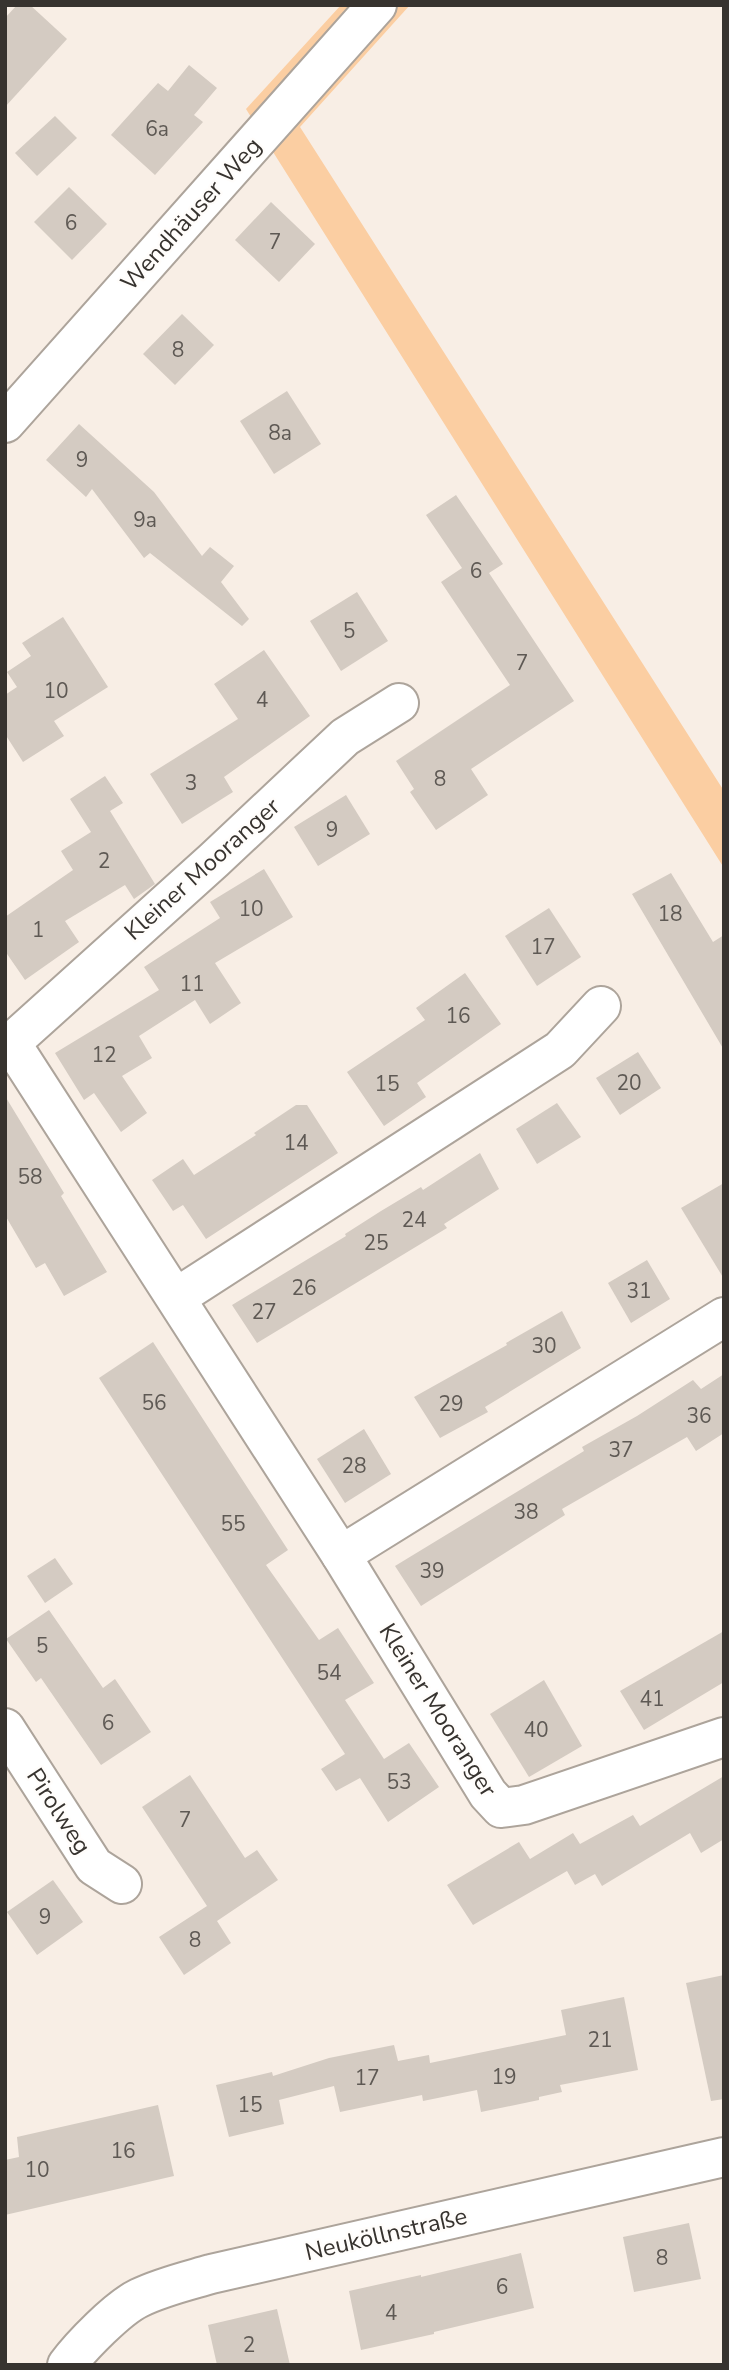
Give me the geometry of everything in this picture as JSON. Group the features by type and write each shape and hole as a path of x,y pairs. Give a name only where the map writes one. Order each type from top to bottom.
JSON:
{"street":[{"name":"Wendhäuser Weg","path":"5,423 377,5"},
{"name":"Kleiner Mooranger","path":"399,703 345,737 214,860 8,1042 177,1297 341,1555 488,1794 501,1808 524,1805 724,1737"},
{"path":"177,1297 560,1050 601,1006"},
{"path":"341,1555 724,1317"},
{"name":"Pirolweg","path":"5,1728 94,1866 122,1884"},
{"name":"Neuköllnstraße","path":"73,2363 119,2312 137,2299 171,2286 211,2274 724,2157"}],"shaded area":[{"path":"341,5 410,5 300,127 724,791 724,868 246,109"}],"building":[{"path":"17,5 30,5 67,39 5,107 5,18"},
{"path":"189,65 217,88 194,115 203,122 155,175 111,135 158,83 168,91"},
{"path":"55,116 77,138 37,176 15,153"},
{"path":"69,187 107,224 72,260 34,222"},
{"path":"271,202 315,244 279,282 235,240"},
{"path":"182,314 214,345 175,385 143,354"},
{"path":"287,391 321,444 274,474 240,421"},
{"path":"79,424 154,492 202,556 210,547 234,566 221,582 249,619 242,626 150,553 144,558 92,489 86,497 46,460"},
{"path":"456,495 503,564 489,573 574,701 471,769 488,795 436,830 410,792 414,789 396,761 510,685 441,582 462,568 426,515"},
{"path":"357,592 388,641 341,671 310,621"},
{"path":"63,617 108,687 54,721 64,736 23,762 5,734 5,695 17,687 7,672 31,656 22,643"},
{"path":"264,650 310,716 224,777 233,792 182,824 150,774 238,719 214,684"},
{"path":"105,776 123,803 110,811 155,884 134,899 125,885 65,921 79,942 25,980 5,951 5,917 73,870 61,851 91,832 70,799"},
{"path":"346,795 370,834 318,866 294,827"},
{"path":"264,869 293,917 215,963 241,1003 210,1024 195,1000 139,1036 152,1058 122,1076 147,1113 121,1132 94,1093 84,1100 55,1053 159,990 144,967 220,918 210,902"},
{"path":"671,873 713,942 724,935 724,1050 632,894"},
{"path":"549,908 581,957 537,986 505,936"},
{"path":"465,973 501,1024 417,1083 426,1097 384,1126 347,1072 425,1020 416,1008"},
{"path":"638,1052 661,1088 620,1115 596,1078"},
{"path":"5,1096 64,1193 61,1196 107,1272 64,1296 45,1263 36,1268 5,1215"},
{"path":"557,1103 581,1137 537,1164 516,1129"},
{"path":"296,1105 307,1105 338,1153 206,1239 183,1205 173,1211 152,1180 183,1159 194,1175 256,1135 254,1133"},
{"path":"480,1153 499,1189 444,1224 447,1228 257,1343 232,1305 346,1236 345,1234 381,1211 421,1187 423,1190"},
{"path":"724,1183 724,1279 681,1208"},
{"path":"647,1260 670,1299 631,1323 608,1283"},
{"path":"562,1311 581,1348 485,1407 488,1412 440,1438 414,1397"},
{"path":"153,1342 288,1550 266,1565 319,1640 338,1628 374,1683 345,1700 384,1759 409,1743 439,1787 388,1822 360,1778 336,1791 321,1769 345,1754 99,1378"},
{"path":"724,1374 724,1433 696,1451 687,1437 562,1509 565,1515 421,1606 395,1566 584,1451 582,1447 693,1380 701,1389"},
{"path":"364,1429 391,1474 345,1503 317,1459"},
{"path":"55,1558 73,1584 45,1603 27,1576"},
{"path":"49,1610 103,1688 115,1679 151,1732 101,1765 41,1678 36,1682 6,1639"},
{"path":"724,1631 724,1682 644,1730 620,1691"},
{"path":"544,1680 582,1746 529,1777 490,1714"},
{"path":"190,1775 245,1858 257,1850 278,1880 217,1921 231,1943 184,1975 159,1937 207,1906 142,1807"},
{"path":"724,1776 724,1839 701,1853 690,1833 602,1886 595,1874 575,1885 567,1871 473,1925 447,1885 519,1842 530,1859 573,1833 580,1844 633,1815 640,1826"},
{"path":"53,1880 83,1922 37,1955 7,1912"},
{"path":"724,1975 724,2099 711,2101 686,1983"},
{"path":"624,1997 638,2070 560,2085 562,2092 539,2097 539,2100 481,2112 477,2090 423,2101 422,2095 340,2112 334,2086 279,2100 284,2124 229,2137 216,2085 272,2072 273,2076 329,2058 394,2045 398,2061 429,2055 430,2063 566,2035 561,2010"},
{"path":"158,2105 174,2176 5,2215 5,2160 19,2157 17,2137"},
{"path":"689,2223 701,2279 634,2292 623,2237"},
{"path":"521,2253 534,2308 361,2350 349,2291"},
{"path":"277,2309 290,2365 217,2365 208,2325"}]}
